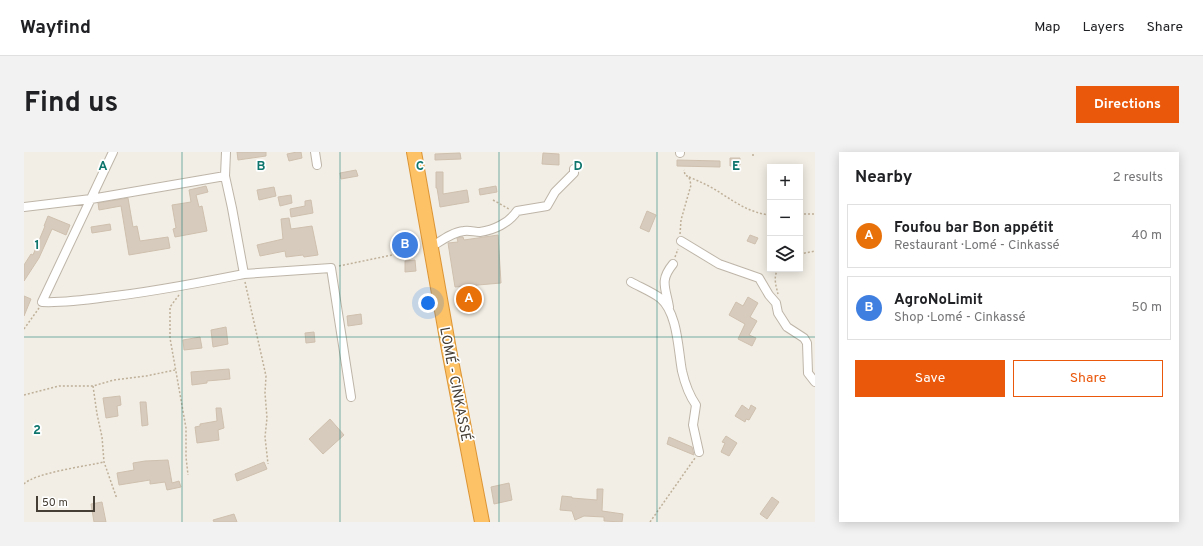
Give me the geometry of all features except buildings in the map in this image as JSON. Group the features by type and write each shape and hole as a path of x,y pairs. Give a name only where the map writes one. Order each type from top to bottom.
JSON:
{"highway":[{"name":"LOMÉ - CINKASSÉ","path":"414,152 482,522"}],"street":[{"path":"113,152 42,302 59,303 121,296 244,274 331,268 351,397"},
{"path":"226,152 225,176 244,274"},
{"path":"315,152 317,165"},
{"path":"431,248 443,239 464,231 479,232 491,230 502,225 517,211 547,206 555,192 574,173 574,169"},
{"path":"24,207 91,199 225,176"},
{"path":"680,241 719,264 759,278 769,295 776,303 778,313 787,327 804,338 807,343 808,373 815,382"},
{"path":"670,314 664,282 666,273 673,264"},
{"path":"631,282 660,298 666,305 670,314 676,332 686,388 696,405 693,425 700,452"}],"path":[{"path":"684,170 685,175 709,186 750,211 767,214"},
{"path":"673,264 669,263 670,260 674,260 680,241 681,220 692,185 689,177"},
{"path":"493,200 515,213"},
{"path":"803,214 815,214"},
{"path":"331,268 431,248"},
{"path":"803,253 815,251"},
{"path":"776,272 775,282 778,295 776,303"},
{"path":"244,274 266,376 265,393 268,418 265,437 268,464"},
{"path":"186,285 170,307 170,338 186,428 186,457 188,475"},
{"path":"24,329 42,302"},
{"path":"24,395 59,386 93,386 114,380 146,376 175,370"},
{"path":"93,386 102,437 104,462 117,499"},
{"path":"650,522 700,452"},
{"path":"24,484 27,480 46,474 104,462"}],"place":[{"name":"AgroNoLimit","path":"405,245"},
{"name":"Foufou bar Bon appétit","path":"469,299"}]}
